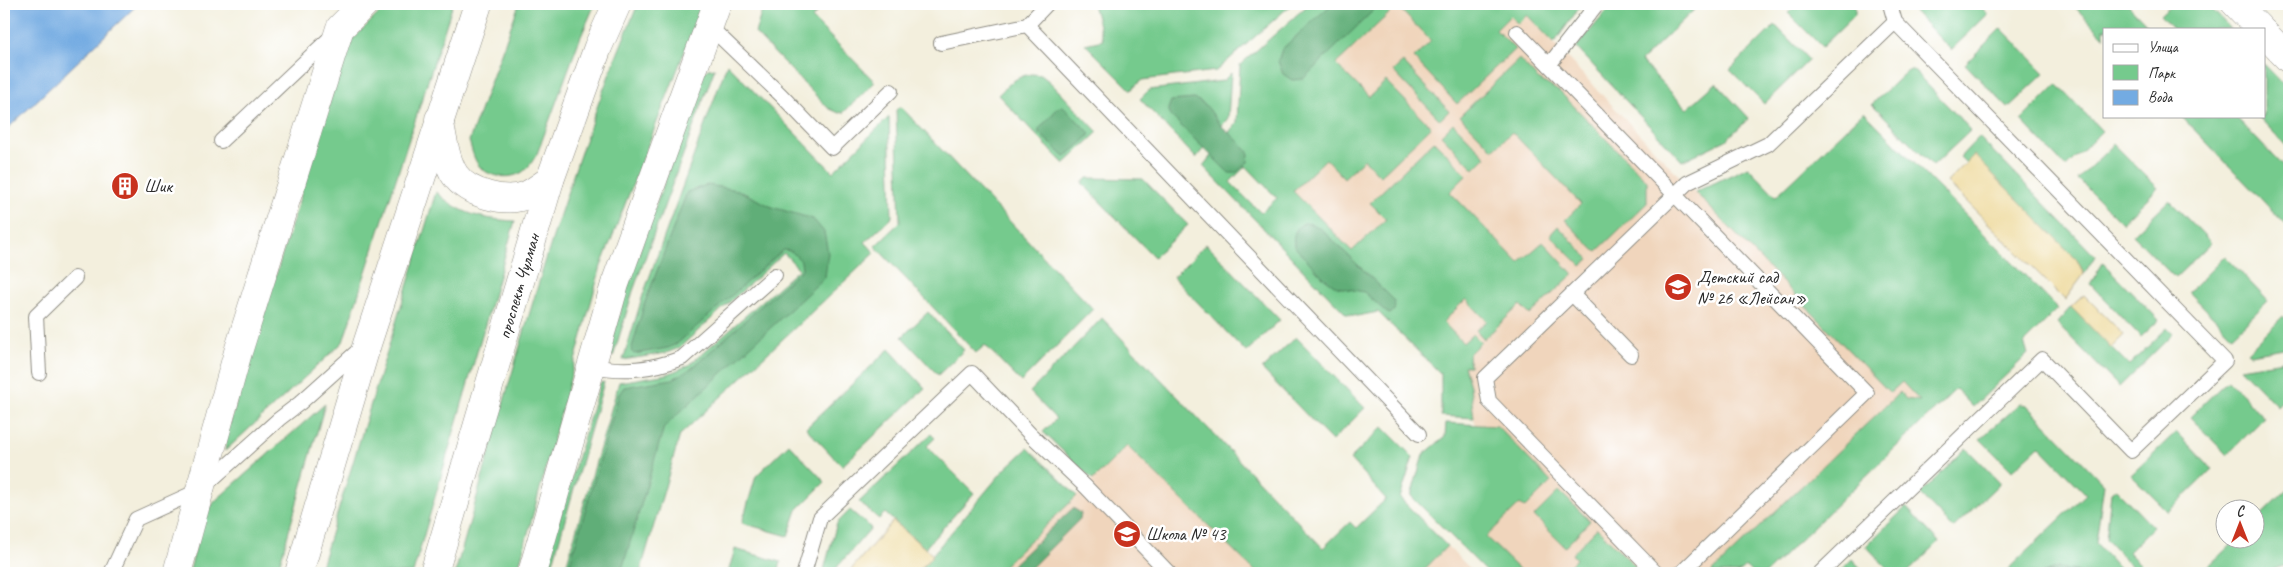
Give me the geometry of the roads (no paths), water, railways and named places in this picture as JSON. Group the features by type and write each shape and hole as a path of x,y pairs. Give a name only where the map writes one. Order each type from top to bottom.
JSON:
{"main road":[{"path":"177,573 238,352 344,16 364,4"},
{"path":"299,573 367,344 478,4"},
{"name":"проспект Чулман","path":"434,573 550,180 598,47 617,4"},
{"path":"2236,4 2259,28"},
{"path":"532,573 614,284 713,15"},
{"path":"2266,35 2289,59"},
{"path":"439,119 448,158 456,176 476,191 500,199 525,195 550,180"}],"lane":[{"path":"941,43 1027,25 1048,4"},
{"path":"1549,65 1596,4"},
{"path":"1820,573 2042,359 2131,451 2225,361 1896,22 1890,4"},
{"path":"713,15 781,95 832,148 891,91"},
{"path":"221,141 344,16"},
{"path":"1656,573 1490,401 1485,378 1687,184 1768,144 1896,22"},
{"path":"1027,25 1420,434"},
{"path":"1517,32 1867,393 1681,573"},
{"path":"591,366 626,371 666,364 682,358 775,275"},
{"path":"39,373 36,316 75,278"},
{"path":"1572,294 1631,355"},
{"path":"111,573 136,519 200,490 278,419 300,403 367,344"},
{"path":"804,573 820,518 972,373 1169,573"}],"water":[{"path":"4,4 138,4 4,132"}],"place":[{"name":"Шик","path":"125,186"},
{"name":"Детский сад № 26 «Лейсан»","path":"1678,287"},
{"name":"Школа № 43","path":"1127,534"}]}
